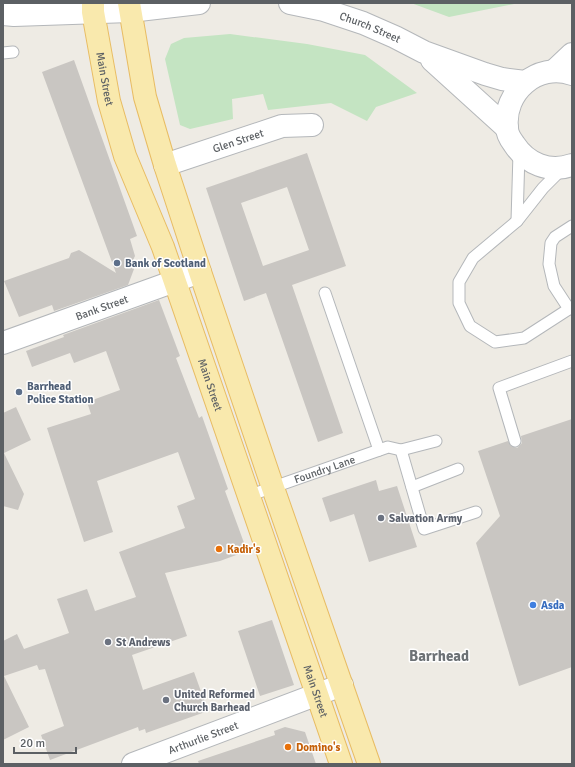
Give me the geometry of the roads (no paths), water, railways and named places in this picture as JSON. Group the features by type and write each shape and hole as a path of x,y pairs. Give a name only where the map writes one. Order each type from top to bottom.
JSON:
{"main road":[{"path":"129,7 145,97 165,165 273,488 369,764"},
{"name":"Main Street","path":"93,8 109,101 125,156 163,247 342,764"}],"street":[{"path":"3,14 43,8 129,7 199,3"},
{"name":"Church Street","path":"290,3 324,10 362,23 395,37 424,52 485,74 502,79 525,82"},
{"name":"Church Street","path":"424,52 507,128"},
{"path":"567,167 546,168 532,162 519,153 507,128 508,108 514,94 525,82 538,74 563,72 572,54"},
{"name":"Glen Street","path":"165,165 282,126 312,125"},
{"name":"Bank Street","path":"3,343 200,272"},
{"name":"Arthurlie Street","path":"133,764 342,685"}],"lane":[{"path":"517,221 519,153"},
{"path":"567,167 543,188 517,221 473,258 459,282 459,303 470,326 495,342 524,338 570,308 554,286 549,264 551,243 555,237 572,226"},
{"path":"325,293 379,450"},
{"path":"515,441 499,388 572,361"},
{"name":"Foundry Lane","path":"248,496 388,447 401,450 436,441"},
{"path":"401,450 424,529 476,512"},
{"path":"412,487 458,469"}],"place":[{"name":"Bank of Scotland","path":"117,263"},
{"name":"Barrhead Police Station","path":"19,392"},
{"name":"Salvation Army","path":"381,518"},
{"name":"Kadir's","path":"219,549"},
{"name":"Asda","path":"533,605"},
{"name":"St Andrews","path":"108,642"},
{"name":"United Reformed Church Barhead","path":"166,700"},
{"name":"Domino's","path":"288,747"}],"district":[{"name":"Barrhead","path":"439,656"}]}
